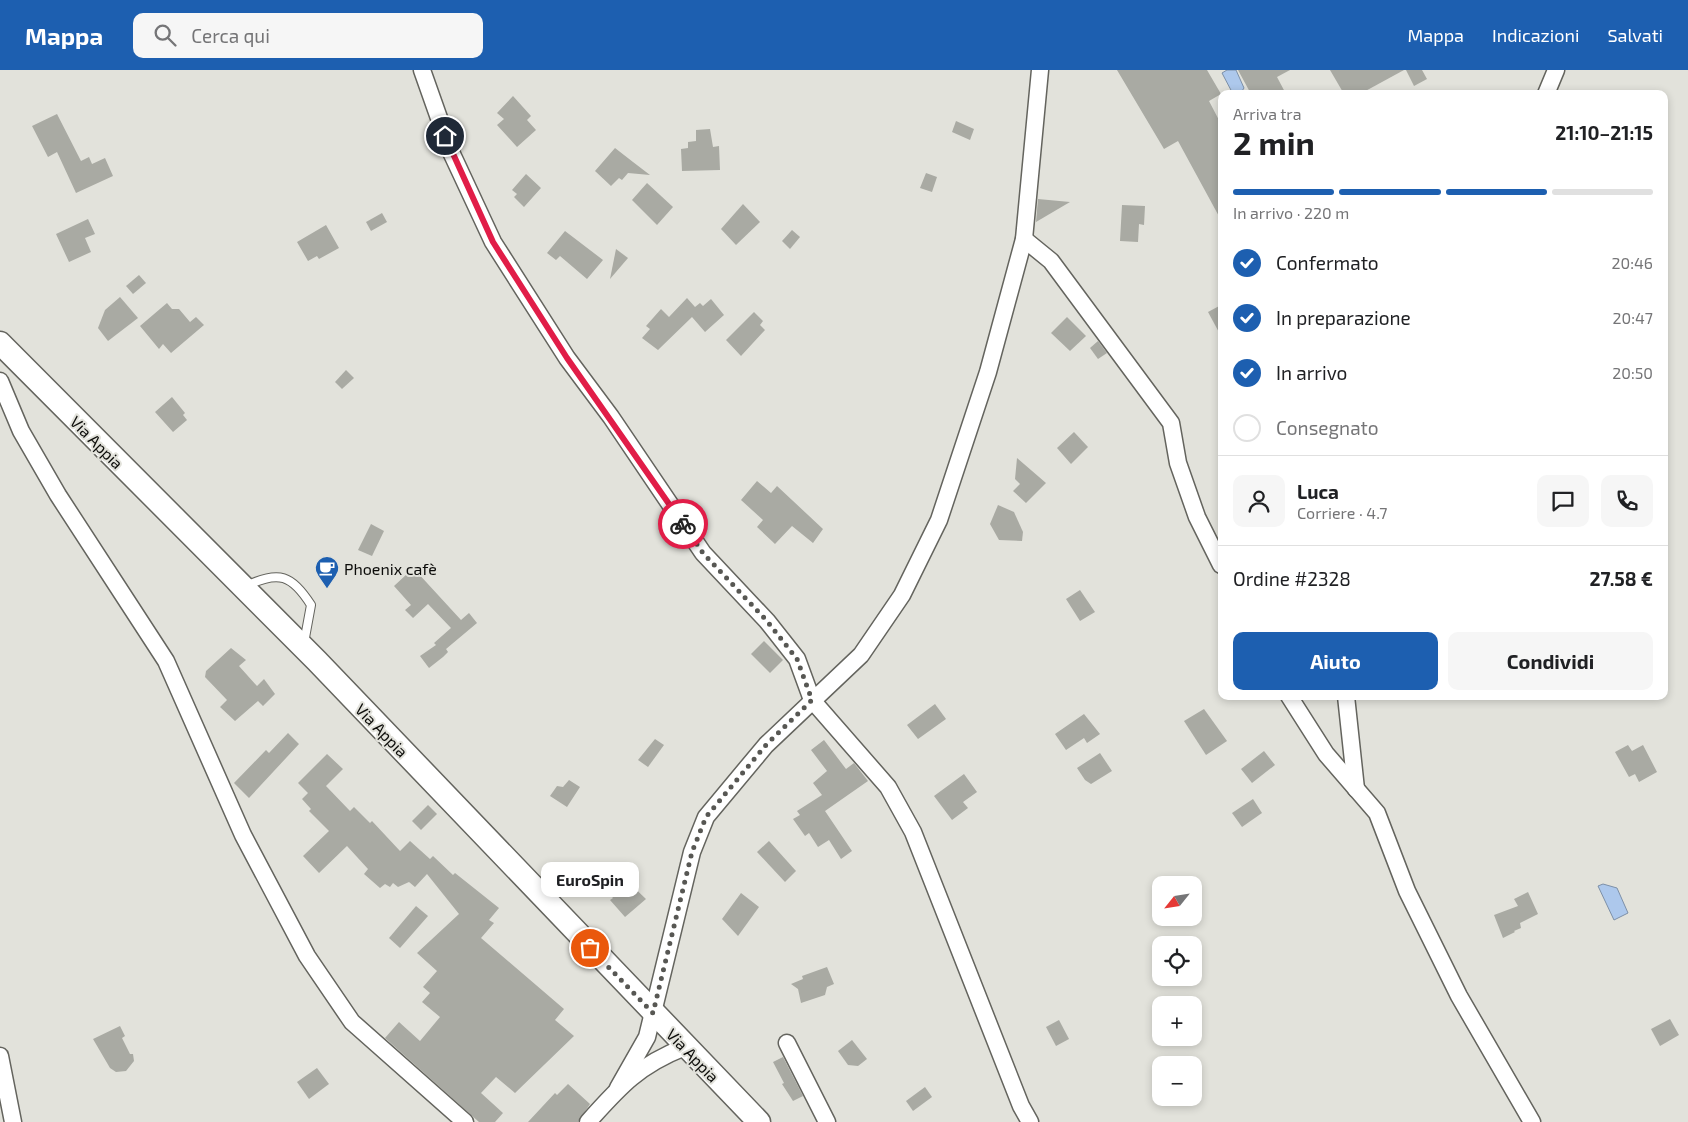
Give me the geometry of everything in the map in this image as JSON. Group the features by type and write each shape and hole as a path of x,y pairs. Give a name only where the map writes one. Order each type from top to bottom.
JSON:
{"main road":[{"name":"Via Appia","path":"0,343 303,647 758,1122"}],"street":[{"path":"422,70 451,152 493,242 567,358 610,417 703,553 767,621 797,659 812,700 888,787 913,832 1021,1106 1030,1122"},
{"path":"618,1088 647,1037 692,852 706,817 766,745 860,656 902,595 940,520 988,372 1024,239 1040,70"},
{"path":"1548,90 1556,70"},
{"path":"1024,239 1051,261 1171,423 1178,463 1197,517 1218,559"},
{"path":"0,381 21,431 58,495 166,661 243,835 307,956 352,1022 465,1122"},
{"path":"1292,700 1326,754 1377,813 1407,891 1459,996 1532,1122"},
{"path":"1346,700 1356,789"},
{"path":"787,1043 827,1122"},
{"path":"588,1122 618,1088 644,1066 685,1047"},
{"path":"0,1056 13,1122"}],"lane":[{"path":"243,588 272,576 285,576 294,584 311,605 303,647"}],"water":[{"path":"1227,70 1236,70 1244,88 1243,90 1231,90 1222,73"},
{"path":"1603,884 1617,888 1628,913 1614,920 1598,886"}],"building":[{"path":"1117,70 1207,70 1219,90 1218,96 1209,101 1218,118 1218,214 1178,141 1164,149"},
{"path":"1238,70 1290,70 1277,77 1284,90 1249,90"},
{"path":"1330,70 1404,70 1367,90 1342,90"},
{"path":"1406,70 1422,70 1427,79 1414,86"},
{"path":"513,96 531,116 527,120 536,130 517,147 497,125 504,119 497,113"},
{"path":"57,114 81,161 89,157 92,164 105,158 113,176 76,193 57,152 48,157 32,126"},
{"path":"956,121 974,129 970,140 952,132"},
{"path":"710,129 713,147 719,146 720,170 682,171 681,149 688,148 688,142 696,141 696,130"},
{"path":"615,148 650,175 628,173 622,180 619,178 611,186 595,171"},
{"path":"926,173 937,177 932,192 920,188"},
{"path":"526,174 541,188 524,207 514,197 517,194 512,190"},
{"path":"647,183 673,207 657,225 632,200"},
{"path":"1038,199 1070,202 1036,222"},
{"path":"743,204 760,222 736,245 721,229"},
{"path":"1122,205 1145,206 1144,225 1139,224 1138,242 1120,241"},
{"path":"382,213 387,222 371,231 366,222"},
{"path":"88,219 95,234 85,238 91,252 69,262 56,234"},
{"path":"326,225 339,248 319,259 317,256 308,261 297,242"},
{"path":"792,230 800,237 790,249 782,241"},
{"path":"565,231 603,260 587,279 560,256 556,260 547,253"},
{"path":"616,249 628,258 610,279"},
{"path":"139,275 146,283 133,294 126,286"},
{"path":"120,297 138,318 108,341 98,328 105,310"},
{"path":"687,298 695,307 700,303 703,306 711,299 724,315 705,332 692,317 658,350 642,338 650,329 646,326 661,309 669,317"},
{"path":"167,303 172,309 179,309 190,322 196,317 204,325 171,353 163,344 159,349 140,326"},
{"path":"1218,307 1218,330 1208,312"},
{"path":"754,312 763,321 760,325 765,330 741,356 726,340"},
{"path":"1067,317 1086,336 1070,351 1051,333"},
{"path":"1098,341 1107,353 1098,359 1090,348"},
{"path":"346,370 354,378 342,389 335,382"},
{"path":"172,397 185,413 183,415 187,420 173,432 155,412"},
{"path":"1074,432 1088,447 1071,464 1057,448"},
{"path":"1017,458 1046,483 1026,503 1013,491 1020,484 1015,479"},
{"path":"757,481 771,493 777,486 823,529 813,543 792,526 775,544 757,527 763,520 741,500"},
{"path":"998,505 1014,512 1023,532 1022,541 999,540 990,524"},
{"path":"371,524 384,531 372,556 358,550"},
{"path":"416,571 461,620 469,613 477,623 446,649 448,652 429,668 420,656 436,645 434,643 451,628 428,604 413,618 405,610 411,605 394,586 407,574 410,577"},
{"path":"1080,590 1095,612 1080,621 1066,599"},
{"path":"764,641 783,660 770,673 751,654"},
{"path":"231,648 246,660 239,666 257,686 264,679 275,694 263,706 258,701 235,721 220,707 227,700 205,677 206,671"},
{"path":"935,704 946,719 918,739 907,725"},
{"path":"1204,709 1227,741 1206,755 1184,721"},
{"path":"1084,714 1100,734 1087,743 1084,738 1066,750 1055,734"},
{"path":"288,733 299,744 249,798 234,783 266,750 269,753"},
{"path":"655,739 664,745 648,767 638,760"},
{"path":"824,740 846,769 854,763 868,781 825,811 852,851 841,859 829,840 818,847 809,833 805,836 793,819 800,815 797,811 822,795 813,783 827,771 811,750"},
{"path":"1628,745 1632,751 1643,745 1657,772 1639,782 1635,774 1629,777 1615,752"},
{"path":"1264,751 1275,765 1252,783 1241,769"},
{"path":"1100,753 1112,771 1091,784 1085,780 1077,768"},
{"path":"327,754 343,769 326,786 350,811 354,807 370,823 372,821 400,851 410,841 430,859 433,856 453,875 455,873 499,908 489,920 494,923 481,938 564,1009 555,1020 574,1036 515,1093 496,1077 481,1093 503,1113 495,1122 479,1122 385,1038 399,1022 420,1041 440,1017 422,1002 430,993 423,987 437,971 417,953 459,914 427,874 415,887 409,882 398,887 393,883 390,887 385,884 380,888 364,874 368,869 347,846 319,873 303,856 329,831 309,811 311,809 302,799 308,793 298,783"},
{"path":"964,774 977,792 963,802 968,808 952,820 934,796"},
{"path":"569,780 580,787 567,807 550,796 557,786 563,787"},
{"path":"1253,799 1262,813 1242,827 1232,813"},
{"path":"428,805 437,814 421,830 412,821"},
{"path":"769,841 796,871 785,882 757,852"},
{"path":"624,878 646,899 625,917 610,900 613,898 608,892"},
{"path":"1528,892 1538,914 1520,923 1521,928 1503,938 1494,915 1518,906 1514,899"},
{"path":"741,893 759,907 738,936 722,919"},
{"path":"416,906 428,916 400,948 389,938"},
{"path":"827,967 834,984 827,987 825,995 801,1003 798,989 791,984 803,979 802,976"},
{"path":"1670,1019 1679,1035 1660,1046 1651,1029"},
{"path":"1059,1020 1069,1039 1056,1046 1046,1027"},
{"path":"120,1026 125,1036 122,1038 130,1054 133,1054 134,1061 126,1071 116,1072 110,1068 93,1039"},
{"path":"852,1040 867,1059 858,1066 848,1065 838,1051"},
{"path":"783,1057 803,1096 793,1101 782,1084 784,1083 773,1062"},
{"path":"317,1068 329,1084 309,1099 297,1082"},
{"path":"568,1084 590,1104 578,1122 528,1122 555,1093 557,1095"},
{"path":"925,1087 932,1097 913,1111 906,1101"}],"way so far":[{"path":"590,948 653,1013 692,852 706,817 766,745 812,700 797,659 767,621 703,553 683,524"}],"place":[{"name":"Phoenix cafè","path":"327,589"},
{"name":"EuroSpin","path":"590,948"}],"route":[{"path":"445,136 493,242 567,358 683,524"}]}
